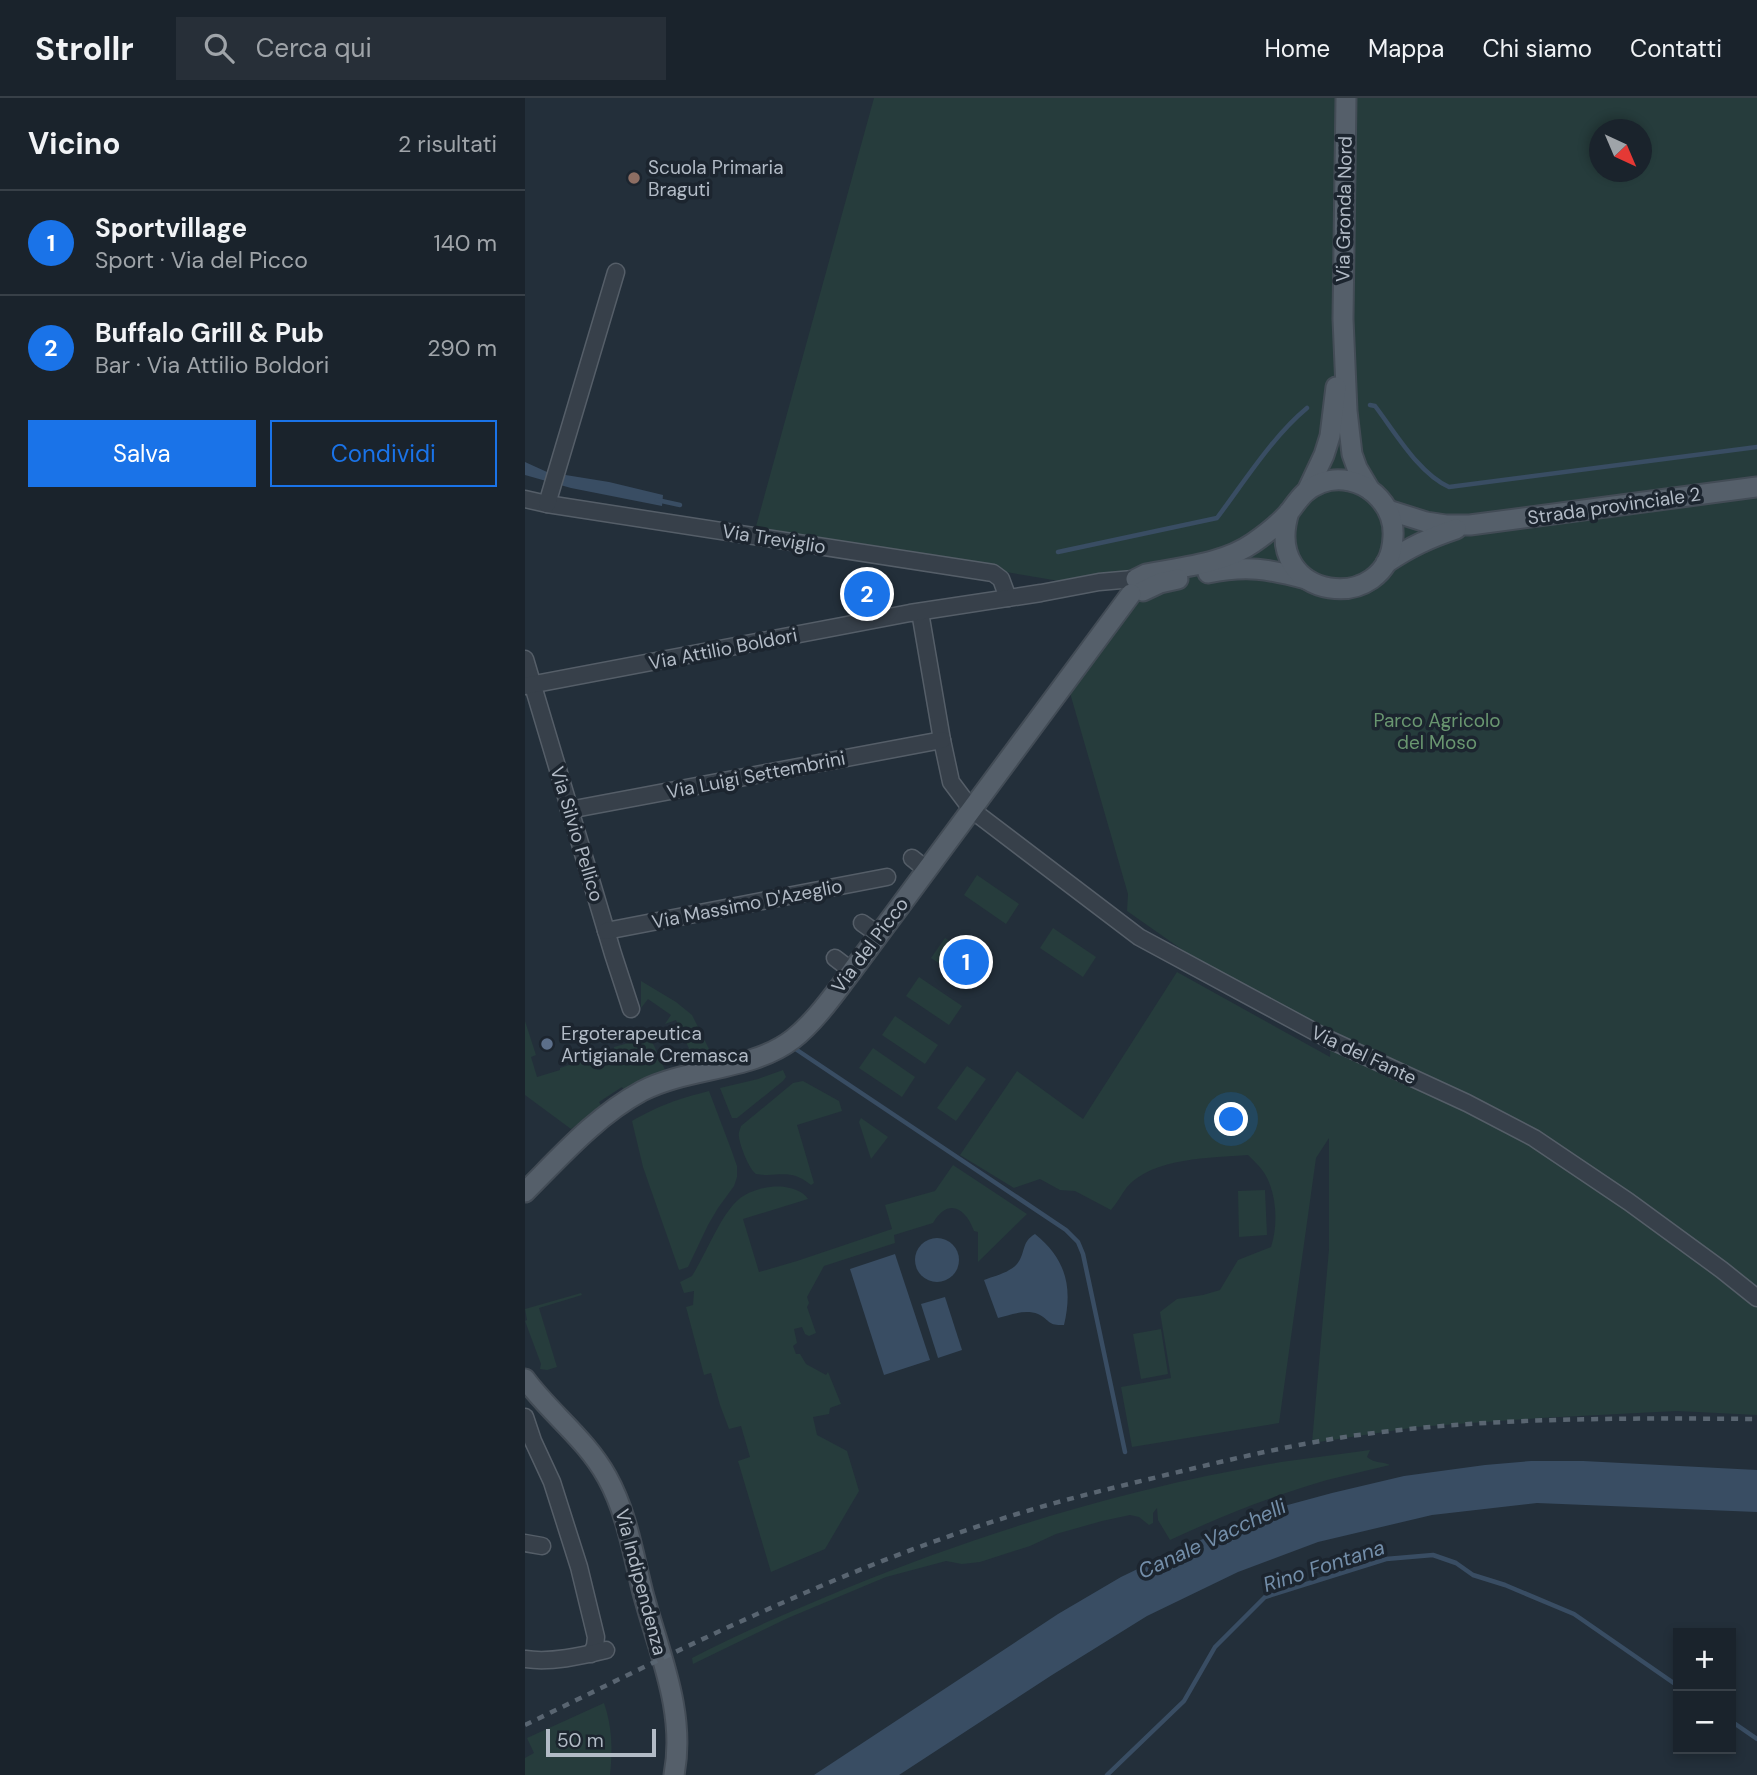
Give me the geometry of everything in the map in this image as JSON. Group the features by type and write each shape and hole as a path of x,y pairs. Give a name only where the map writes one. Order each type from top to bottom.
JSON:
{"main road":[{"name":"Via Gronda Nord","path":"1346,98 1343,320 1349,437 1357,468 1370,490"},
{"name":"Via Gronda Nord","path":"1308,489 1330,436 1343,320"},
{"path":"1386,563 1393,546 1393,528 1388,510 1370,490 1355,482 1339,480 1323,482 1308,489 1297,499 1285,526 1284,541 1288,556 1306,579 1322,587 1341,590 1359,586 1374,577 1386,563 1408,547 1471,525"},
{"name":"Strada provinciale 2","path":"1471,525 1757,487"},
{"path":"1388,510 1426,522 1471,525"},
{"name":"Via Attilio Boldori","path":"1134,587 1146,574 1222,558 1239,551 1252,544 1289,512"},
{"name":"Via Attilio Boldori","path":"1134,587 1232,568 1262,568 1306,579"},
{"name":"Via del Picco","path":"525,1192 566,1151 625,1101 662,1083 757,1057 776,1049 792,1039 817,1015 879,935 920,864 948,842 970,808 1134,587"},
{"name":"Via Indipendenza","path":"525,1378 597,1461 625,1517 648,1613 672,1690 677,1724 674,1775"}],"street":[{"path":"547,504 616,272"},
{"name":"Via Treviglio","path":"525,499 993,573 1001,579 1008,598"},
{"name":"Via Attilio Boldori","path":"529,685 920,612 1098,582 1134,587"},
{"path":"920,612 951,782 970,808"},
{"name":"Via Silvio Pellico","path":"525,659 529,685 631,1009"},
{"name":"Via Luigi Settembrini","path":"569,810 942,740"},
{"name":"Via del Fante","path":"970,808 1139,936 1328,1039 1467,1102 1534,1138 1629,1202 1757,1298"},
{"name":"Via Massimo D'Azeglio","path":"606,931 887,877"},
{"path":"862,923 879,935"},
{"path":"835,958 852,971"},
{"path":"525,1417 548,1471 579,1567 598,1652 535,1661 525,1659"}],"green space":[{"name":"Parco Agricolo del Moso","path":"874,98 1757,98 1757,1415 1677,1411 1540,1418 1417,1427 1312,1443 1329,1249 1329,1138 1316,1158 1279,1423 1132,1447 1121,1387 1171,1378 1160,1312 1177,1299 1220,1290 1238,1260 1271,1247 1275,1211 1270,1184 1264,1173 1248,1155 1167,1164 1138,1177 1127,1187 1111,1210 1075,1191 1060,1190 1040,1179 1014,1188 960,1155 1017,1071 1083,1119 1177,972 1330,1057 1331,1036 1231,984 1127,911 1128,894 1070,693 1162,568 1059,581 755,530"},
{"path":"977,875 1019,904 1006,924 964,895"},
{"path":"1053,928 1096,957 1083,977 1040,948"},
{"path":"945,938 989,967 975,987 931,958"},
{"path":"919,977 962,1006 949,1025 906,996"},
{"path":"641,981 692,1015 709,1049 682,1061 692,1055 676,1020 665,1024 671,1015 648,999 641,1008"},
{"path":"895,1016 938,1045 925,1064 882,1035"},
{"path":"525,1021 536,1055 531,1057 537,1077 614,1050 614,1047 650,1037 666,1072 624,1090 622,1087 599,1102 602,1107 571,1129 525,1095"},
{"path":"873,1048 915,1077 902,1097 859,1068"},
{"path":"967,1066 986,1079 956,1121 937,1108"},
{"path":"783,1070 786,1077 783,1081 737,1118 732,1118 720,1088"},
{"path":"803,1081 839,1101 842,1111 797,1125 814,1183 811,1185 796,1176 756,1174 745,1157 739,1136 741,1126 793,1083"},
{"path":"709,1091 737,1166 737,1177 708,1225 688,1267 679,1270 643,1167 632,1121 669,1103"},
{"path":"861,1118 888,1137 871,1159 859,1122"},
{"path":"953,1165 1027,1214 978,1262 978,1232 974,1231 966,1216 950,1208 933,1223 894,1235 895,1243 824,1266 807,1297 807,1307 816,1333 809,1336 802,1327 794,1329 797,1343 793,1346 796,1354 800,1354 806,1364 826,1375 828,1372 841,1404 830,1408 829,1414 813,1417 817,1435 847,1451 859,1491 825,1549 771,1572 738,1461 750,1457 741,1426 729,1429 711,1373 704,1375 686,1307 693,1305 694,1291 684,1293 680,1282 692,1276 726,1215 738,1200 748,1193 785,1187 801,1192 808,1199 743,1219 759,1272 892,1229 885,1205 935,1191"},
{"path":"1265,1190 1267,1235 1239,1237 1238,1191"},
{"path":"581,1293 582,1295 539,1308 557,1367 540,1369 541,1364 525,1321 525,1309"},
{"path":"1161,1329 1168,1374 1141,1379 1133,1334"},
{"path":"1370,1450 1367,1457 1390,1465 1287,1492 1170,1540 1158,1520 1157,1508 1153,1513 1153,1523 1149,1525 1139,1517 1130,1515 1056,1534 1030,1546 980,1562 962,1564 946,1561 886,1577 788,1618 693,1664 692,1658 788,1613 899,1567 1006,1530 1170,1484 1281,1462"},
{"path":"604,1703 611,1738 610,1775 525,1775 525,1758 534,1753 527,1738"}],"water":[{"path":"525,462 547,472 609,482 663,495 662,506 571,488 525,475"},
{"path":"1035,1234 1054,1253 1065,1275 1068,1298 1064,1325 1052,1324 1038,1314 1028,1312 998,1318 984,1280 1014,1267 1026,1244"},
{"path":"937,1238 952,1245 959,1260 952,1275 937,1282 922,1275 915,1260 922,1245"},
{"path":"895,1254 930,1360 884,1375 850,1269"},
{"path":"945,1297 962,1350 938,1358 921,1304"},
{"name":"Canale Vacchelli","path":"1531,1461 1757,1470 1757,1512 1537,1503 1432,1515 1318,1542 1238,1572 1147,1616 899,1775 814,1775 1058,1614 1121,1577 1181,1548 1284,1506 1332,1493 1404,1476"}],"waterway":[{"path":"1370,405 1375,406 1418,463 1449,487 1757,447"},
{"path":"1058,552 1217,518 1271,446 1307,408"},
{"path":"657,500 680,505"},
{"path":"797,1050 1066,1230 1078,1242 1083,1254 1125,1452"},
{"name":"Rino Fontana","path":"1107,1775 1184,1701 1215,1647 1265,1597 1386,1559 1433,1555 1456,1563 1473,1575 1505,1585 1574,1614 1673,1683"},
{"name":"Rino Fontana","path":"1736,1724 1757,1739"}],"railway":[{"path":"525,1725 717,1632 869,1566 987,1523 1115,1487 1284,1448 1402,1430 1554,1420 1757,1419"}],"place":[{"name":"Scuola Primaria Braguti","path":"634,178"},
{"name":"Buffalo Grill & Pub","path":"867,594"},
{"name":"Sportvillage","path":"966,962"},
{"name":"Ergoterapeutica Artigianale Cremasca","path":"547,1044"}]}
